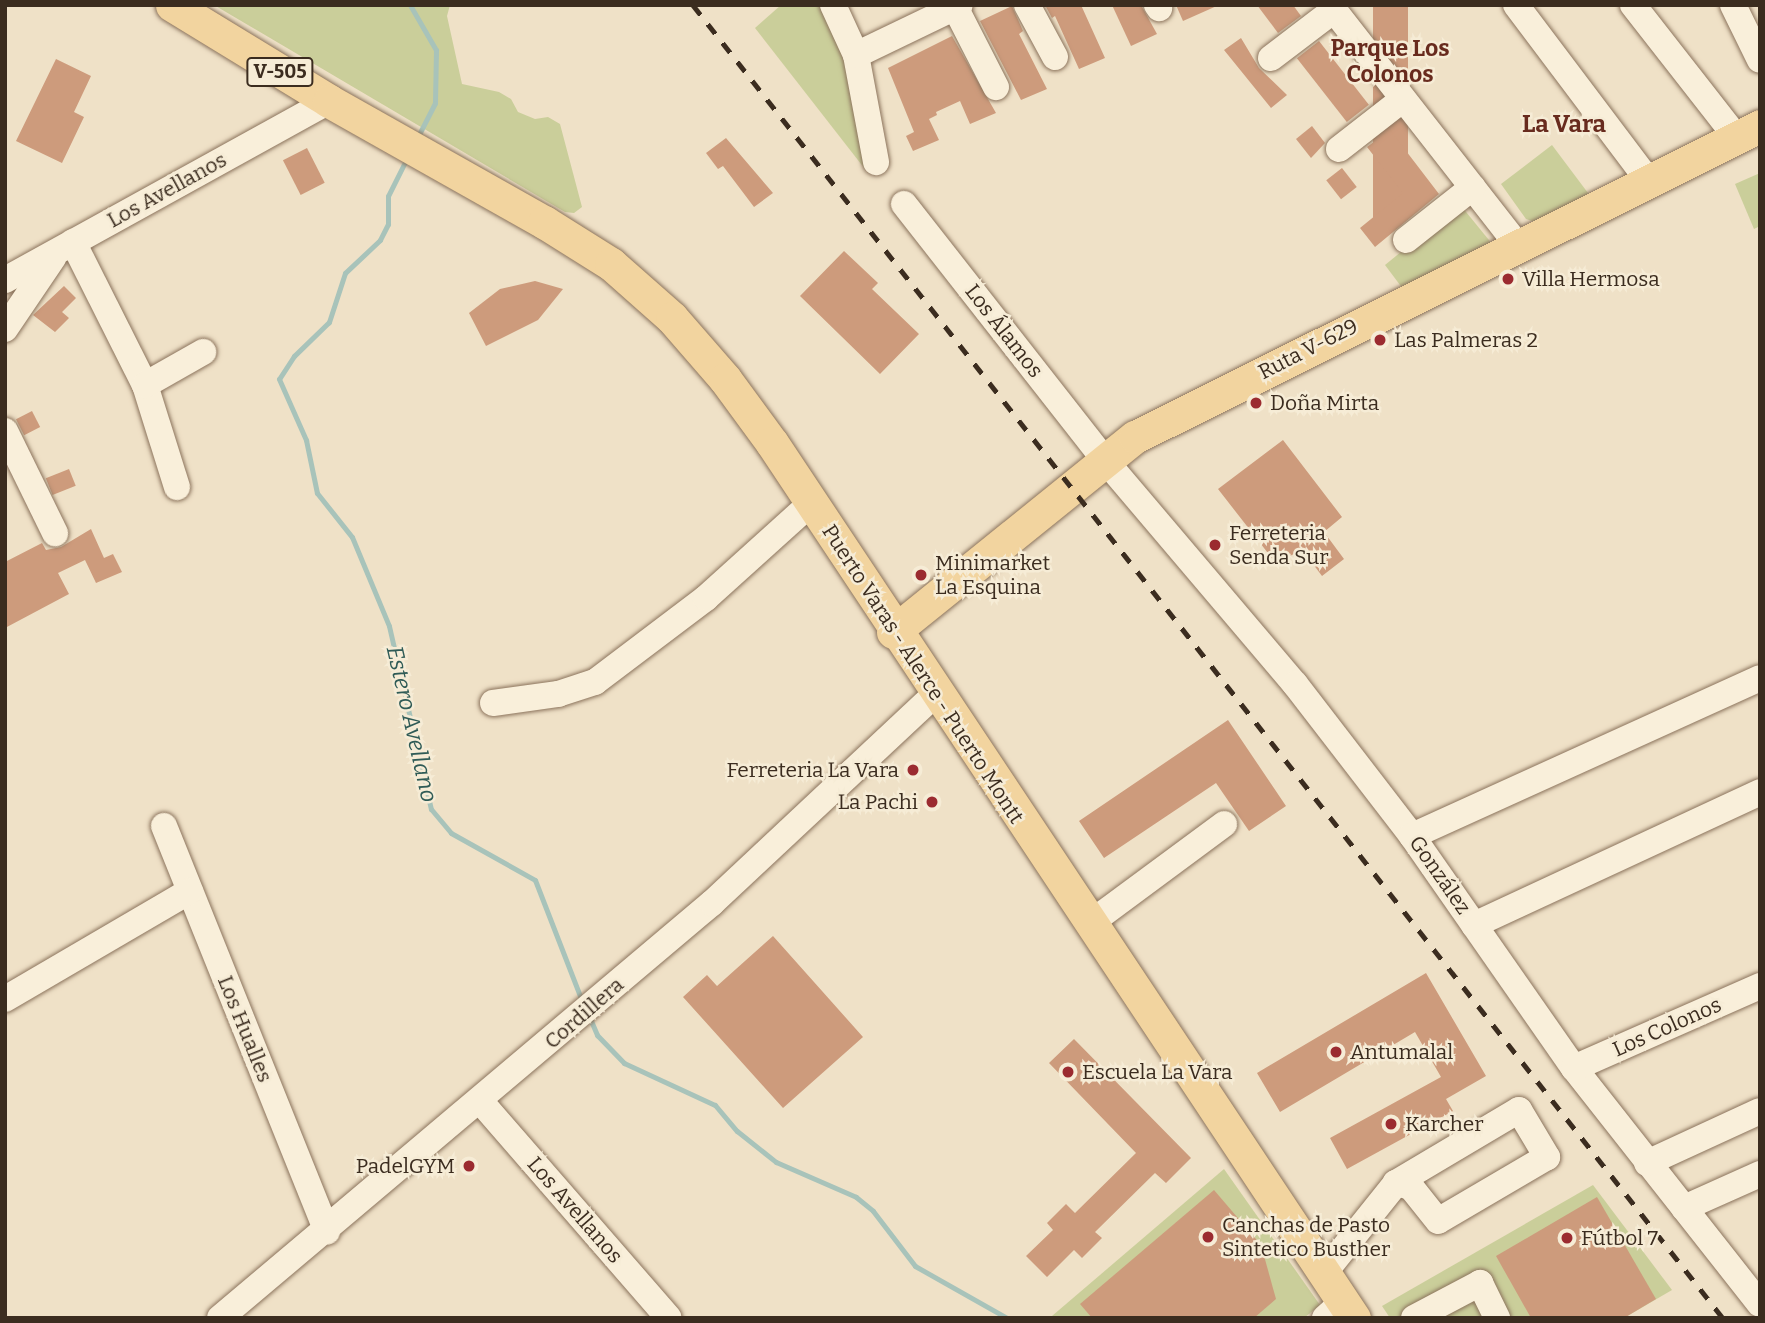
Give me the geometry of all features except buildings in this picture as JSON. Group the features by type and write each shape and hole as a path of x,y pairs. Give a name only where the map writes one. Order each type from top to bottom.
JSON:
{"main road":[{"name":"V-505","path":"176,6 329,101"},
{"name":"Puerto Varas - Alerce - Puerto Montt","path":"329,101 611,264 672,318 725,379 811,503 893,632 1324,1273 1340,1312"},
{"name":"Ruta V-629","path":"893,632 1104,459 1156,427 1517,244 1748,132"}],"street":[{"path":"832,5 856,55 876,162"},
{"path":"1027,5 1055,57"},
{"path":"1516,5 1648,180"},
{"path":"1633,5 1748,132"},
{"path":"1733,5 1760,60"},
{"path":"856,55 958,6 996,87"},
{"path":"1271,58 1332,7 1517,244"},
{"path":"1339,149 1403,99"},
{"name":"Los Avellanos","path":"5,281 329,101"},
{"path":"1406,240 1473,187"},
{"name":"Los Álamos","path":"904,204 1104,459"},
{"path":"5,263 32,249 65,246"},
{"path":"5,329 65,246"},
{"path":"65,246 145,385 177,487"},
{"path":"145,385 203,352"},
{"path":"5,431 55,533"},
{"name":"González","path":"1104,459 1295,684 1412,836 1574,1068 1760,1304"},
{"path":"493,703 551,696 595,681 706,598 811,503"},
{"path":"1412,836 1760,678"},
{"name":"Cordillera","path":"220,1318 327,1232 712,903 936,694"},
{"path":"1474,925 1760,792"},
{"path":"1089,924 1224,824"},
{"name":"Los Hualles","path":"164,826 327,1232"},
{"path":"5,999 190,891"},
{"name":"Los Colonos","path":"1574,1068 1760,986"},
{"name":"Los Avellanos","path":"481,1102 669,1318"},
{"path":"1324,1273 1396,1183 1519,1110 1548,1157 1438,1221 1411,1187 1396,1183"},
{"path":"1647,1163 1760,1111"},
{"path":"1684,1208 1760,1174"},
{"path":"1413,1318 1480,1283 1497,1318"}],"green space":[{"path":"214,5 450,5 447,16 462,84 499,92 511,99 518,112 535,119 548,117 560,124 582,207 574,213 565,212"},
{"path":"781,5 823,5 843,38 868,173 755,28"},
{"path":"1552,145 1591,197 1535,222 1526,219 1501,184"},
{"path":"1760,173 1760,226 1754,229 1735,184"},
{"path":"1456,207 1462,207 1493,245 1403,289 1385,265"},
{"name":"Canchas de Pasto Sintetico Busther","path":"1224,1169 1320,1305 1304,1318 1052,1316"},
{"name":"Fútbol 7","path":"1593,1185 1672,1290 1624,1318 1390,1318 1382,1306"}],"waterway":[{"name":"Estero Avellano","path":"410,5 436,50 435,103 418,136"},
{"name":"Estero Avellano","path":"407,158 388,196 388,224 380,240 345,273 329,322 294,356 279,379 306,440 317,493 352,537 389,626 431,809 451,833 535,880 582,1001"},
{"name":"Estero Avellano","path":"589,1016 597,1035 624,1063 715,1105 737,1131 776,1162 856,1197 873,1211 915,1266 1007,1318"}],"railway":[{"path":"693,5 1723,1318"}],"place":[{"name":"Villa Hermosa","path":"1508,279"},
{"name":"Las Palmeras 2","path":"1380,340"},
{"name":"Doña Mirta","path":"1256,403"},
{"name":"Ferreteria Senda Sur","path":"1215,545"},
{"name":"Minimarket La Esquina","path":"921,575"},
{"name":"Ferreteria La Vara","path":"913,770"},
{"name":"La Pachi","path":"932,802"},
{"name":"Antumalal","path":"1336,1052"},
{"name":"Escuela La Vara","path":"1068,1072"},
{"name":"Karcher","path":"1391,1124"},
{"name":"PadelGYM","path":"469,1166"},
{"name":"Canchas de Pasto Sintetico Busther","path":"1208,1237"},
{"name":"Fútbol 7","path":"1567,1238"}],"district":[{"name":"Parque Los Colonos","path":"1390,61"},
{"name":"La Vara","path":"1564,125"}]}
